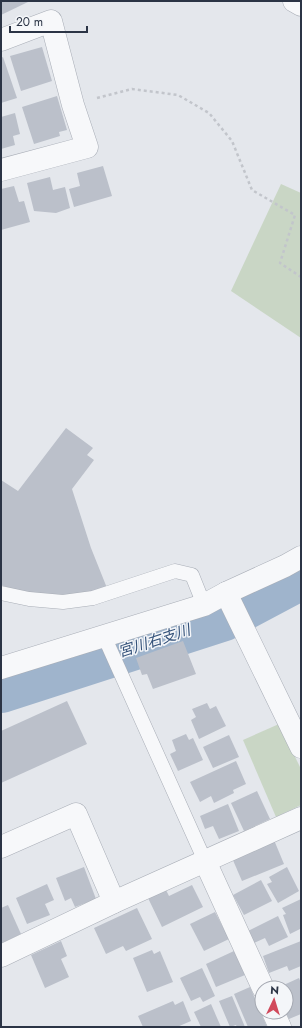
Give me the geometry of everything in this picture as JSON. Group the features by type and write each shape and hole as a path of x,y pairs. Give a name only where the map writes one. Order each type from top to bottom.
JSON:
{"street":[{"path":"294,1 301,5"},
{"path":"1,40 51,21 73,105 87,147 1,170"},
{"path":"1,668 106,641 204,605 229,599 301,557"},
{"path":"229,599 301,747"},
{"path":"1,846 76,814 114,902"},
{"path":"1,956 114,902 301,818"},
{"path":"205,861 258,980"}],"lane":[{"path":"1,593 29,599 63,602 93,598 175,572 192,575 204,605"},
{"path":"106,641 205,861"}],"path":[{"path":"73,105 132,89 178,95 209,113 232,141 252,190 295,215 280,263 301,277"}],"green space":[{"path":"281,184 301,193 301,338 231,291"},
{"path":"279,724 301,769 301,805 276,817 243,740"}],"building":[{"path":"1,1 27,1 28,2 1,15"},
{"path":"42,47 52,81 21,91 10,56"},
{"path":"3,57 17,98 1,103 1,58"},
{"path":"57,96 67,130 59,132 60,136 34,144 22,107"},
{"path":"15,113 20,134 13,136 15,145 1,149 1,117"},
{"path":"103,166 112,196 74,207 69,189 80,186 77,173"},
{"path":"50,177 53,190 65,187 70,208 56,213 34,211 27,183"},
{"path":"14,186 19,202 24,201 30,222 1,230 1,189"},
{"path":"66,428 93,448 87,455 94,460 72,489 91,548 107,588 65,597 26,594 1,585 1,480 18,491"},
{"path":"183,641 196,674 153,689 147,674 142,675 136,658"},
{"path":"67,701 87,744 1,783 1,731"},
{"path":"207,703 210,709 216,706 226,726 199,739 191,720 196,717 192,709"},
{"path":"186,734 189,740 193,738 203,760 178,771 170,754 176,751 172,740"},
{"path":"229,735 239,757 213,768 203,747"},
{"path":"236,761 246,784 233,790 234,793 214,803 211,796 200,802 190,782"},
{"path":"257,791 270,819 244,831 231,803"},
{"path":"228,804 239,831 219,839 213,826 205,829 200,816"},
{"path":"274,840 284,864 242,881 232,858"},
{"path":"84,867 96,899 75,907 71,898 65,901 56,878"},
{"path":"287,867 299,891 278,903 267,884 272,882 269,877"},
{"path":"261,880 272,901 244,915 233,895"},
{"path":"47,884 54,900 45,904 50,915 27,924 16,898"},
{"path":"192,885 203,907 162,927 148,898 166,890 169,896"},
{"path":"301,899 301,932 300,929 290,934 283,915 286,914 282,908"},
{"path":"8,905 21,934 2,943 1,908"},
{"path":"137,908 152,939 126,951 123,946 106,954 94,928"},
{"path":"215,912 229,939 204,951 190,924"},
{"path":"278,916 288,937 269,946 265,938 254,943 248,931"},
{"path":"61,941 67,956 61,959 69,977 45,988 31,955"},
{"path":"301,941 301,966 289,971 287,966 269,973 263,956"},
{"path":"152,950 154,954 160,951 173,982 147,992 133,958"},
{"path":"234,951 245,975 216,987 206,964"},
{"path":"202,968 215,996 203,1002 200,997 191,1001 180,978"},
{"path":"299,978 301,983 301,1014 294,1017 294,980"},
{"path":"250,987 254,996 254,1020 264,1020 267,1027 248,1027 234,994"},
{"path":"232,996 245,1027 237,1027 236,1025 230,1027 219,1001"},
{"path":"173,1001 175,1005 183,1001 191,1021 177,1027 143,1027 138,1016"},
{"path":"211,1004 221,1027 201,1027 194,1012"}],"waterway":[{"name":"宮川右支川","path":"1,690 224,618 301,577"}]}
